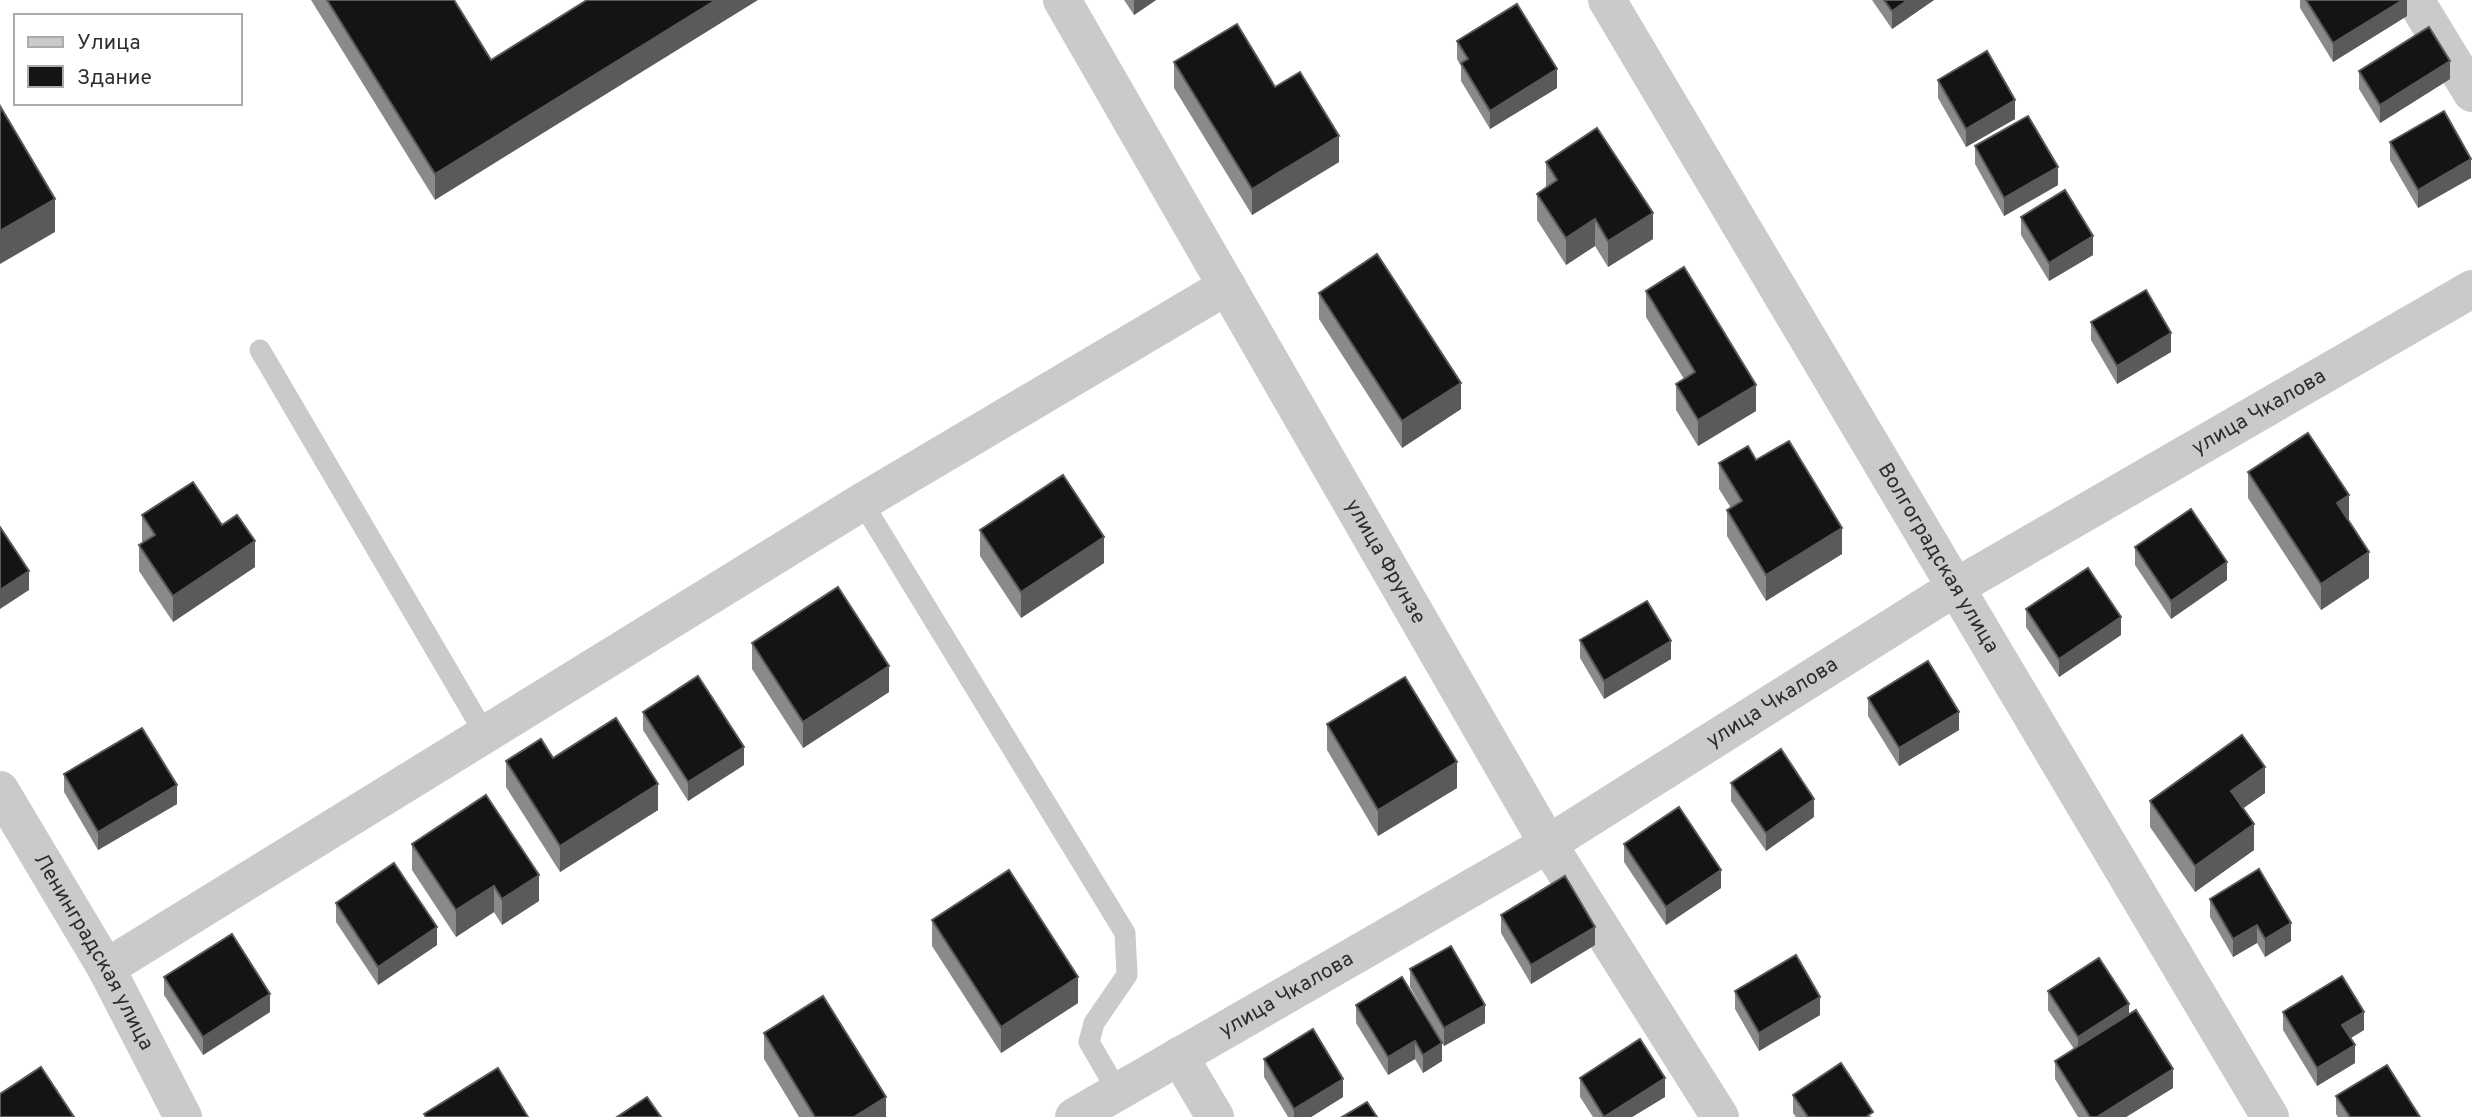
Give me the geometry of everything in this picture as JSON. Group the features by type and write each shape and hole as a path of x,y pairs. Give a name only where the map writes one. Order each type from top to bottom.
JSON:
{"street":[{"name":"улица Фрунзе","path":"1062,0 1548,844 1720,1117"},
{"name":"Волгоградская улица","path":"1606,0 2270,1117"},
{"path":"2415,0 2472,93"},
{"path":"106,968 862,502 1227,286"},
{"name":"улица Чкалова","path":"1074,1117 1548,844 1956,587 2472,289"},
{"name":"Ленинградская улица","path":"0,790 106,968 183,1117"},
{"path":"1179,1056 1216,1117"}],"lane":[{"path":"260,350 485,734"},
{"path":"862,502 1125,933 1127,975 1094,1023 1088,1042 1118,1091"}],"building":[{"path":"327,0 454,0 491,60 587,0 716,0 435,174"},
{"path":"1884,0 1908,0 1892,11"},
{"path":"2306,0 2403,0 2333,43"},
{"path":"1517,4 1557,69 1490,111 1461,63 1468,59 1457,41"},
{"path":"1237,24 1275,87 1300,72 1339,136 1252,189 1174,62"},
{"path":"2429,27 2450,61 2380,105 2359,71"},
{"path":"1987,51 2015,100 1966,129 1938,80"},
{"path":"0,106 55,199 0,231"},
{"path":"2444,111 2471,159 2418,190 2390,142"},
{"path":"2028,116 2058,167 2004,198 1975,146"},
{"path":"1597,128 1653,213 1608,241 1595,219 1566,238 1537,194 1557,180 1546,162"},
{"path":"2065,190 2093,236 2049,263 2021,217"},
{"path":"1377,254 1461,383 1402,421 1319,293"},
{"path":"1684,267 1756,385 1698,420 1676,384 1695,372 1646,291"},
{"path":"2146,290 2171,333 2117,366 2091,322"},
{"path":"2308,433 2349,495 2337,503 2369,552 2321,584 2248,472"},
{"path":"1789,441 1842,528 1766,575 1727,510 1742,501 1719,463 1748,446 1756,460"},
{"path":"1063,475 1104,537 1021,592 980,530"},
{"path":"193,482 222,525 237,515 255,541 173,596 139,545 155,535 142,515"},
{"path":"2191,509 2227,562 2171,601 2135,547"},
{"path":"0,527 29,571 0,590"},
{"path":"2088,568 2121,617 2059,659 2026,609"},
{"path":"838,587 889,666 803,722 752,643"},
{"path":"1647,601 1671,641 1604,681 1580,640"},
{"path":"1928,661 1959,712 1899,748 1868,698"},
{"path":"698,676 744,747 688,782 643,712"},
{"path":"1405,677 1457,762 1378,810 1327,724"},
{"path":"616,718 658,784 560,846 506,761 541,739 553,758"},
{"path":"142,728 177,785 98,832 64,774"},
{"path":"2242,735 2265,767 2231,791 2254,824 2195,866 2150,801"},
{"path":"1781,749 1814,799 1766,833 1731,783"},
{"path":"486,795 539,875 502,899 494,886 456,910 412,844"},
{"path":"1679,807 1721,870 1666,907 1624,844"},
{"path":"394,863 437,927 378,967 336,903"},
{"path":"2259,869 2291,923 2265,939 2257,925 2233,939 2210,899"},
{"path":"1009,870 1078,977 1001,1027 932,920"},
{"path":"1565,876 1595,927 1531,965 1501,915"},
{"path":"232,934 270,994 203,1037 164,977"},
{"path":"1451,946 1485,1005 1444,1028 1410,969"},
{"path":"1796,955 1820,997 1759,1033 1735,991"},
{"path":"2099,958 2129,1004 2078,1037 2048,991"},
{"path":"2342,976 2364,1012 2342,1025 2355,1045 2317,1068 2283,1012"},
{"path":"1402,977 1442,1043 1423,1055 1415,1041 1388,1057 1356,1005"},
{"path":"823,996 886,1097 854,1117 815,1117 764,1033"},
{"path":"2136,1010 2173,1069 2097,1117 2090,1117 2055,1061"},
{"path":"1313,1029 1343,1079 1294,1109 1264,1059"},
{"path":"1640,1039 1665,1078 1604,1117 1580,1078"},
{"path":"1841,1063 1873,1112 1866,1117 1808,1117 1793,1095"},
{"path":"2387,1065 2420,1117 2350,1117 2336,1096"},
{"path":"41,1067 74,1117 0,1117 0,1094"},
{"path":"498,1068 528,1117 426,1117 424,1114"},
{"path":"647,1097 661,1117 617,1117"},
{"path":"1367,1102 1377,1117 1342,1117"}]}
